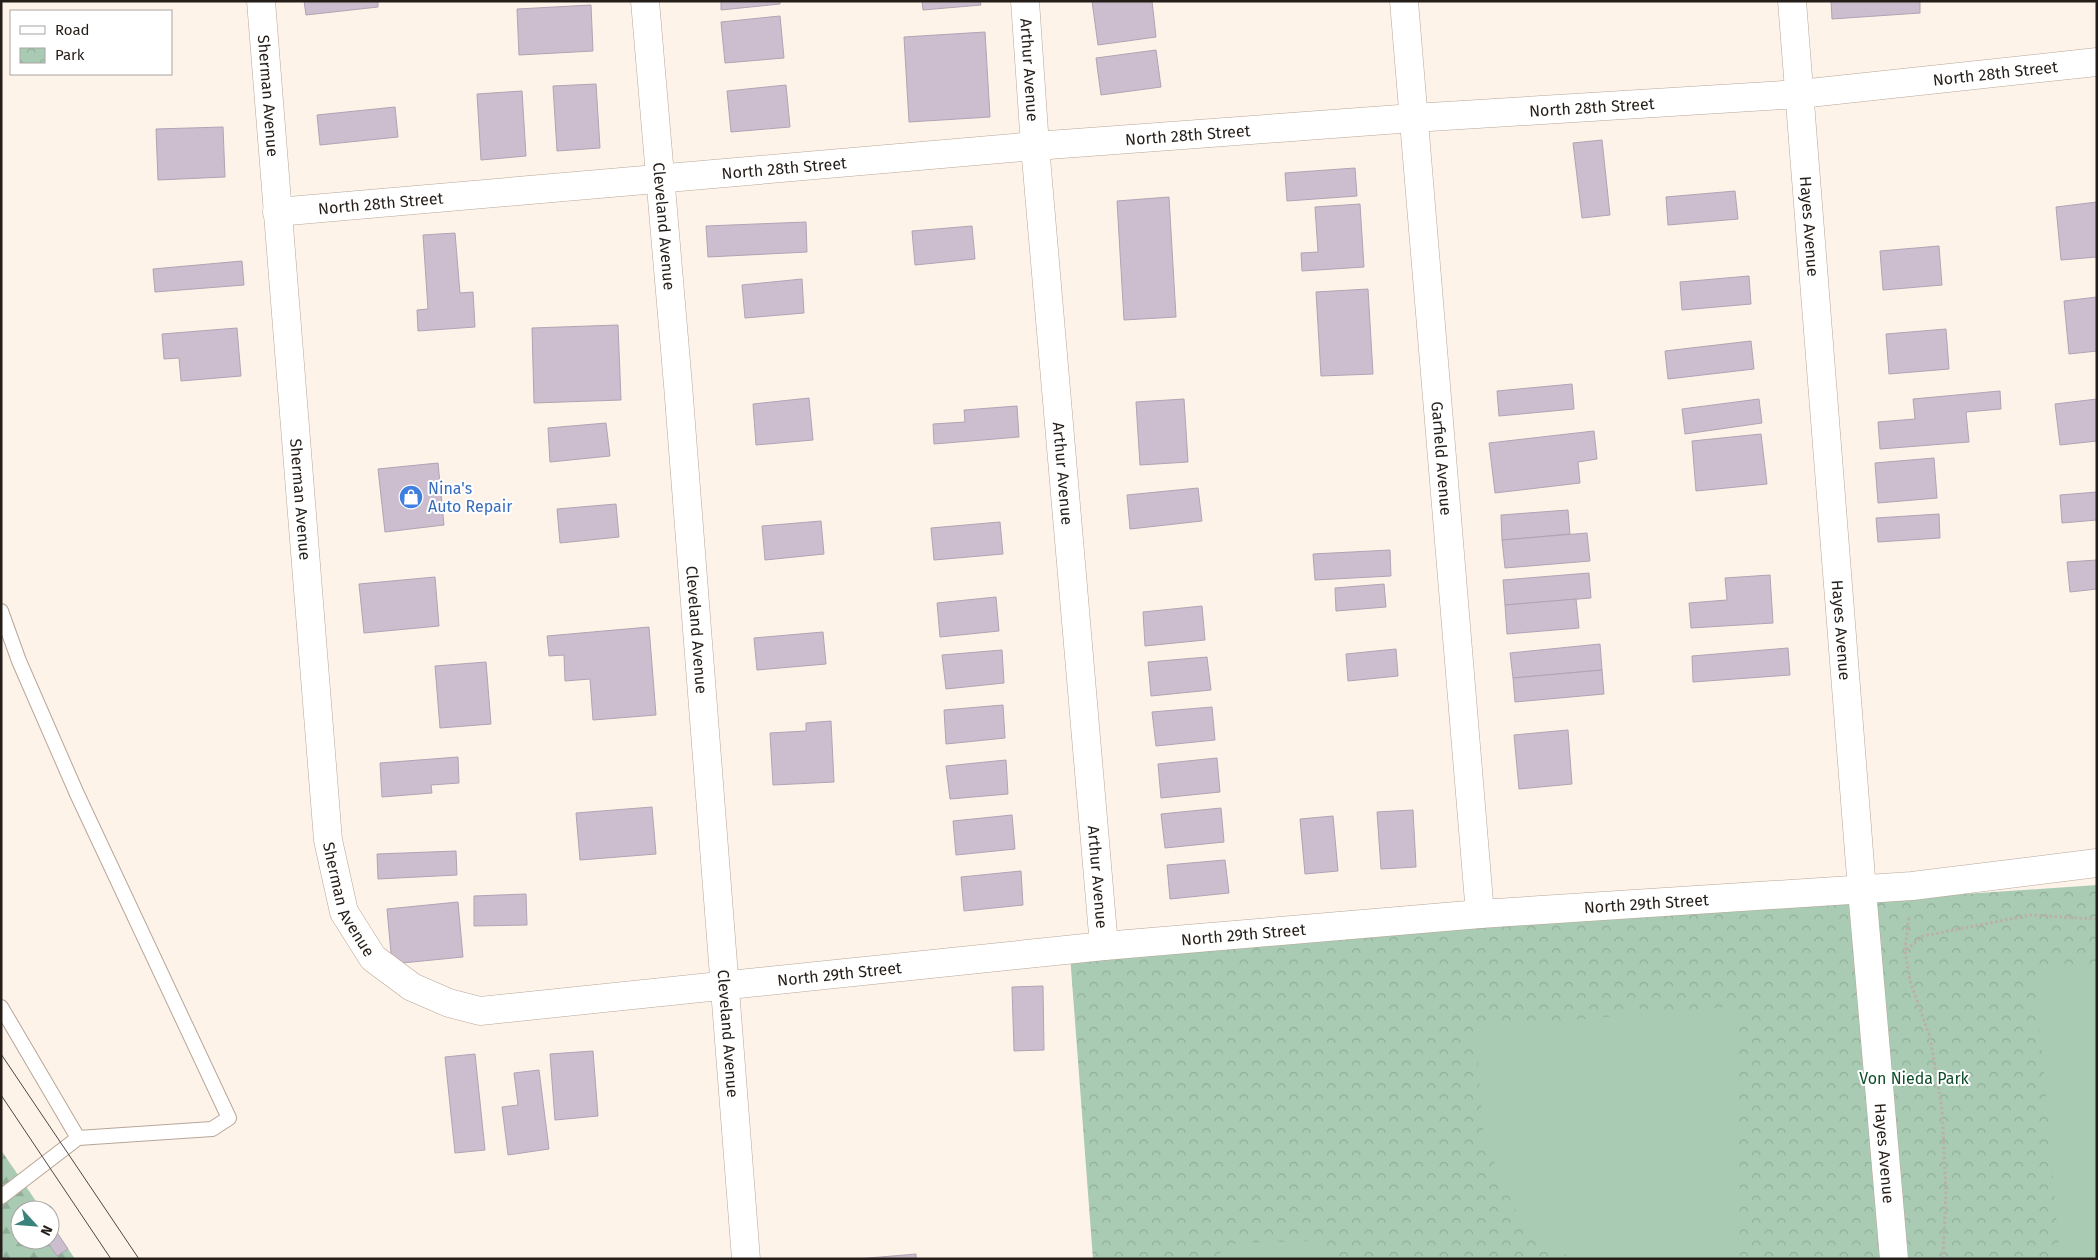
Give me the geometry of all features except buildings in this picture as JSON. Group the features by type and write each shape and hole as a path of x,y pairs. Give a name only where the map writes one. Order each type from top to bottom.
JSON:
{"street":[{"name":"Sherman Avenue","path":"262,1 277,212 328,840 344,912 373,958 397,976"},
{"name":"Cleveland Avenue","path":"645,1 678,385 723,986 746,1259"},
{"name":"Arthur Avenue","path":"1025,1 1035,146 1104,946"},
{"name":"Garfield Avenue","path":"1404,1 1480,914"},
{"name":"Hayes Avenue","path":"1792,1 1862,890 1894,1259"},
{"name":"North 28th Street","path":"277,212 1035,146 1413,118 1800,94 2097,62"},
{"name":"North 29th Street","path":"397,976 412,988 449,1003 480,1010 1104,946 1480,914 1912,886 2097,862"}],"lane":[{"path":"1,611 19,661 77,794 229,1118 212,1129 78,1138 1,1197"},
{"path":"1,1007 78,1138"}],"path":[{"path":"1943,1259 1946,1193 1942,1109 1930,1037 1910,981 1905,950 1923,936 2031,915 2097,919"}],"green space":[{"name":"Von Nieda Park","path":"2097,885 2097,1259 1093,1259 1070,955"},
{"path":"2097,964 2097,1259 2060,1259 2035,970"},
{"path":"1738,1006 1740,1259 1576,1259 1527,1236 1484,1140 1475,1028"},
{"path":"1,1150 35,1200 10,1200 10,1250 60,1250 60,1237 75,1259 1,1259"},
{"path":"1323,1241 1325,1259 1210,1259 1236,1243"}],"tram line":[{"path":"1,1054 139,1259"},
{"path":"1,1095 111,1259"}],"place":[{"name":"Nina's Auto Repair","path":"411,497"}]}
